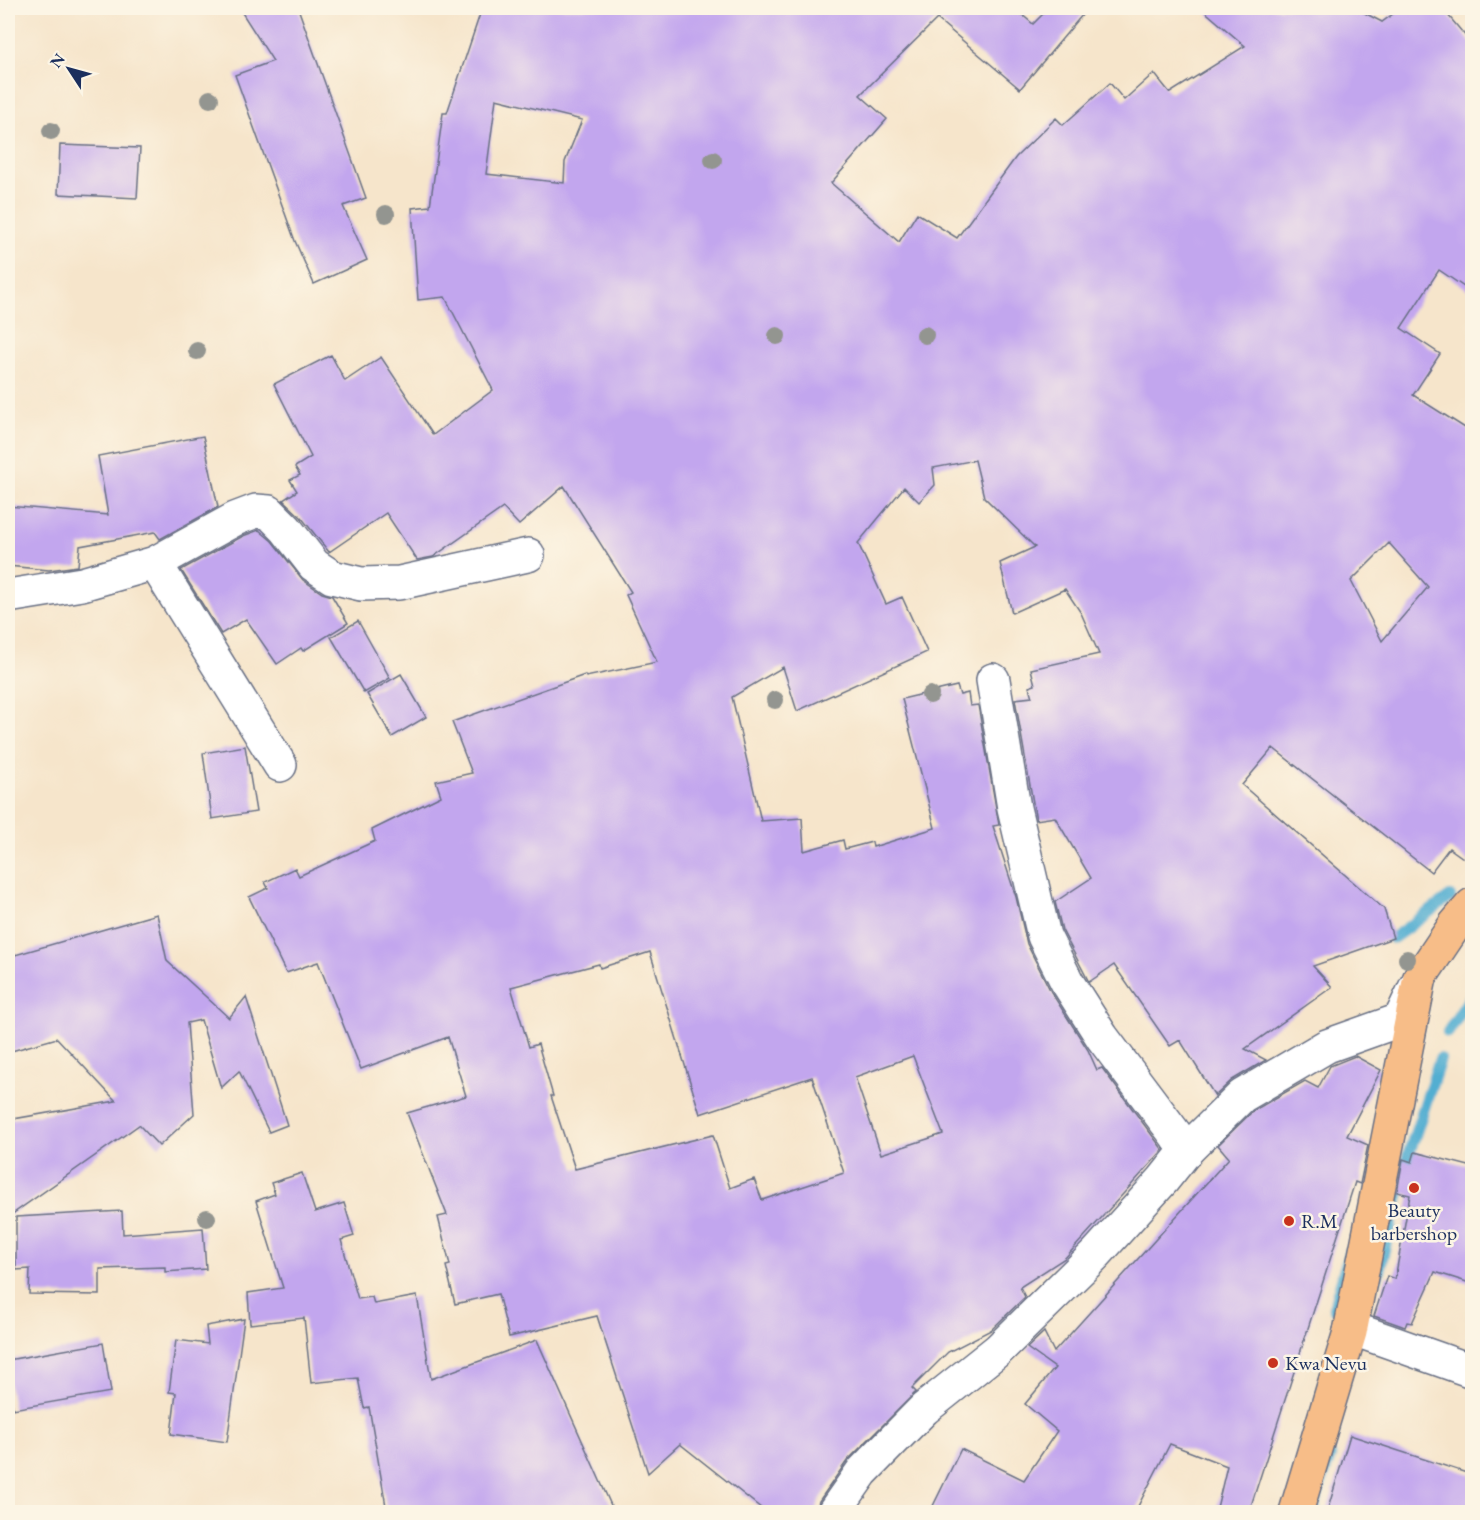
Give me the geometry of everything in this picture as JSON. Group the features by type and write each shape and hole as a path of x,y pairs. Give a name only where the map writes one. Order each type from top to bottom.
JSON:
{"main road":[{"path":"1296,1512 1350,1332 1420,977 1455,926 1473,905"}],"street":[{"path":"8,596 82,584 155,563 235,519 256,511 269,512 286,529 314,565 333,578 361,584 399,583 528,555"},
{"path":"155,563 280,765"},
{"path":"993,680 1014,808 1044,936 1067,982 1102,1037 1187,1150"},
{"path":"834,1512 862,1472 924,1409 998,1350 1096,1254 1187,1150 1242,1096 1327,1046 1400,1020 1420,977"},
{"path":"1350,1332 1362,1332 1473,1371"}],"building":[{"path":"239,8 298,8 366,198 343,206 367,260 314,284 295,241 235,75 273,61"},
{"path":"482,8 1014,8 1033,24 1049,8 1088,8 1020,89 937,19 860,95 887,119 831,183 899,242 917,213 957,238 1016,157 1056,118 1063,125 1110,83 1124,100 1154,73 1170,93 1245,46 1201,8 1355,8 1382,22 1401,8 1442,8 1473,45 1473,293 1439,270 1401,328 1440,354 1413,395 1473,433 1473,865 1449,848 1431,872 1273,748 1242,785 1384,909 1393,938 1313,966 1332,987 1245,1049 1266,1060 1232,1080 1215,1096 1180,1040 1170,1046 1114,965 1089,982 1062,930 1055,902 1091,878 1055,817 1036,820 1015,699 1032,697 1029,687 1035,685 1031,669 1099,654 1081,613 1065,589 1012,613 1000,563 1035,547 984,497 975,460 933,468 935,485 919,502 904,487 858,543 886,604 902,597 927,652 797,711 783,667 732,697 761,821 802,818 804,851 843,840 845,849 872,842 873,847 935,828 902,699 957,686 960,695 968,693 970,706 978,705 999,825 993,826 1016,897 1027,944 1051,992 1088,1050 1097,1070 1102,1068 1163,1150 1065,1258 1020,1287 1025,1297 991,1330 948,1352 912,1388 916,1392 847,1461 819,1501 816,1512 766,1512 680,1444 648,1473 597,1316 509,1337 498,1294 455,1304 446,1266 450,1265 438,1217 447,1215 407,1113 466,1096 448,1037 361,1069 318,962 286,973 249,897 268,888 265,882 295,868 299,876 375,841 372,830 441,796 436,781 472,773 452,722 585,675 586,677 657,662 626,595 631,592 564,486 519,525 503,508 433,557 417,560 386,513 329,552 301,517 283,500 297,491 290,480 300,475 295,467 311,457 274,384 331,355 345,381 381,357 433,435 493,390 445,297 418,300 412,208 430,206 443,113 447,113","holes":["496,99 582,120 565,162 564,183 486,174","1389,543 1428,587 1382,641 1351,581","650,952 700,1114 812,1077 844,1173 762,1200 754,1179 730,1188 713,1135 575,1169 551,1096 553,1096 538,1044 529,1047 511,987 599,964 600,968","913,1056 943,1134 881,1154 855,1077"]},
{"path":"60,145 140,148 137,198 58,194"},
{"path":"203,436 218,507 160,539 155,532 80,546 78,566 49,570 8,566 8,506 108,515 98,456"},
{"path":"259,530 272,541 303,580 322,593 332,596 348,623 303,651 301,648 277,664 246,619 221,634 181,570 243,536"},
{"path":"358,621 390,678 364,693 331,637"},
{"path":"401,674 426,717 392,737 367,694"},
{"path":"245,746 256,812 212,819 203,753"},
{"path":"157,914 167,961 229,1018 246,997 287,1125 269,1132 239,1071 221,1088 201,1020 187,1023 194,1114 159,1146 139,1125 8,1217 8,1120 116,1101 57,1038 8,1052 8,957"},
{"path":"1355,1056 1381,1070 1347,1136 1368,1145 1360,1184 1355,1182 1249,1512 1216,1512 1227,1466 1170,1444 1135,1512 930,1512 961,1449 1024,1480 1057,1431 1025,1404 1055,1368 1027,1348 1044,1332 1054,1352 1229,1158 1218,1145 1253,1111 1305,1081 1318,1088 1330,1066"},
{"path":"1415,1152 1473,1167 1473,1284 1435,1272 1412,1323 1407,1322 1405,1327 1374,1316 1387,1276 1395,1279 1410,1195 1397,1192 1403,1159 1412,1162"},
{"path":"302,1173 315,1212 344,1203 354,1236 341,1240 358,1299 372,1297 374,1304 417,1296 431,1379 537,1340 614,1512 387,1512 369,1407 364,1408 358,1378 311,1383 304,1318 250,1324 248,1293 283,1288 256,1201 275,1194 271,1183"},
{"path":"122,1211 123,1234 203,1228 206,1269 165,1272 165,1267 100,1269 100,1295 29,1294 30,1269 16,1270 16,1217"},
{"path":"244,1319 227,1442 171,1434 176,1393 169,1392 176,1340 208,1344 206,1326"},
{"path":"103,1343 111,1392 13,1409 8,1360"},
{"path":"1350,1435 1473,1475 1473,1512 1327,1512"}],"waterway":[{"path":"1393,938 1450,897"},
{"path":"1448,1032 1472,995"},
{"path":"1377,1277 1408,1156 1440,1059"},
{"path":"1334,1308 1350,1251"},
{"path":"1314,1512 1330,1456"}],"place":[{"name":"Beauty barbershop","path":"1414,1188"},
{"name":"R.M","path":"1289,1221"},
{"name":"Kwa Nevu","path":"1273,1363"}]}
